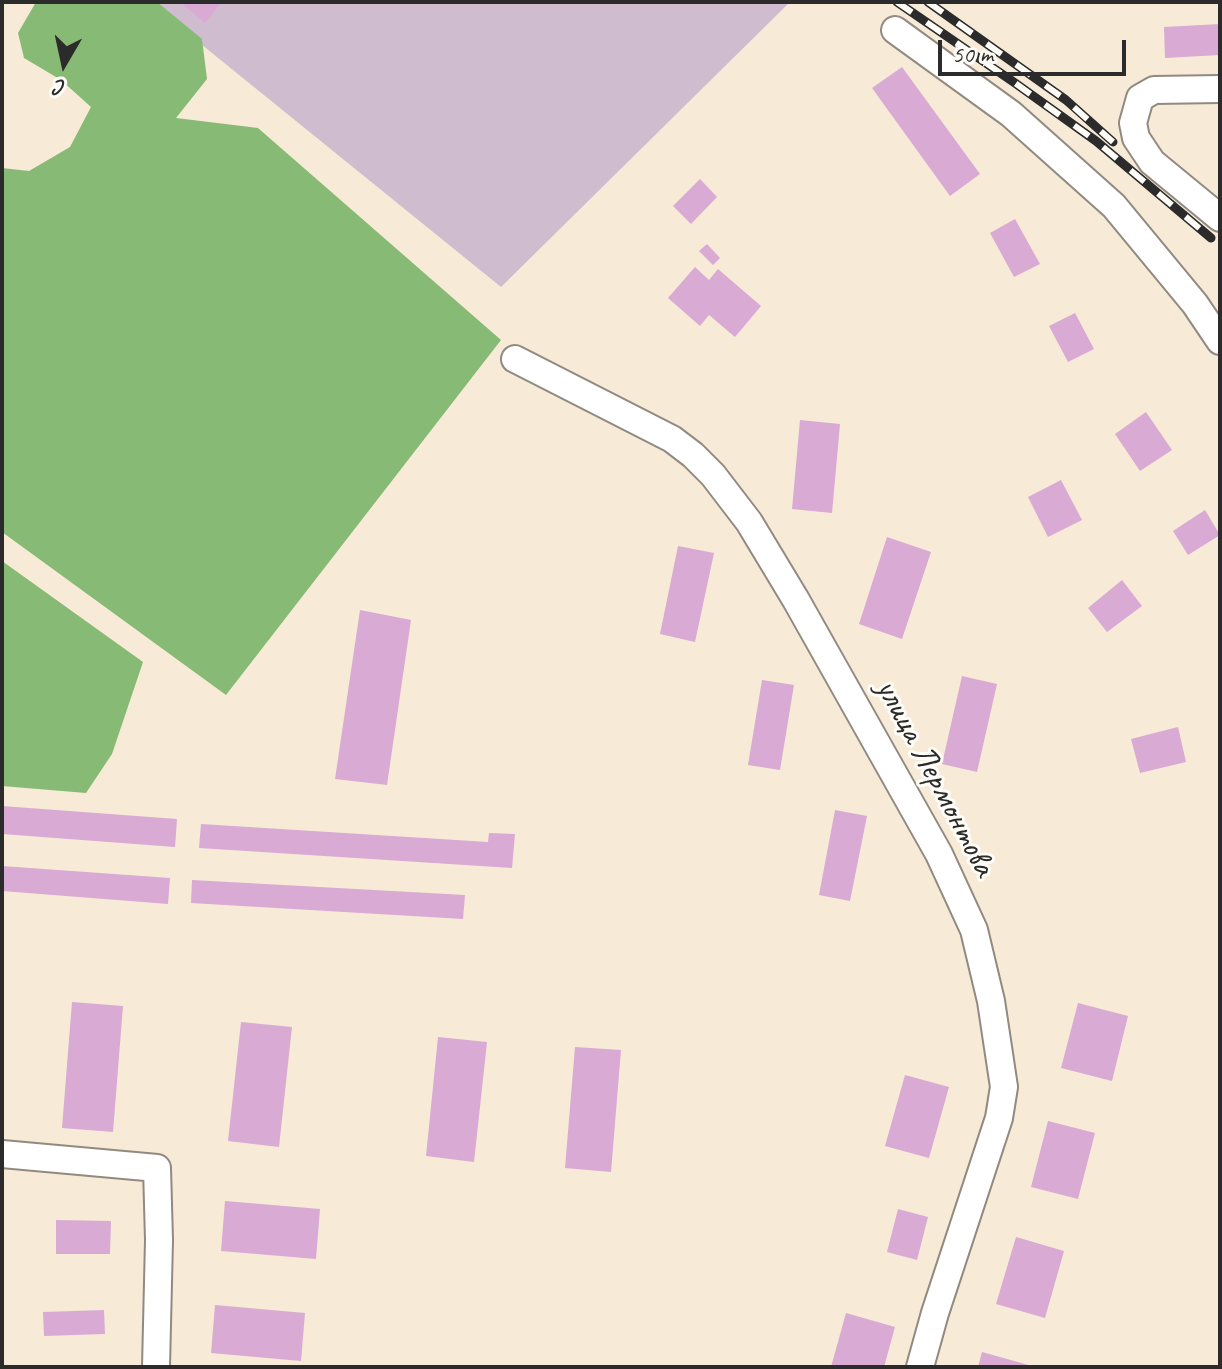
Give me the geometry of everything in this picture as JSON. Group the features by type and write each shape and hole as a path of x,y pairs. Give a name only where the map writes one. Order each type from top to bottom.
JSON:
{"street":[{"path":"895,30 1011,114 1114,206 1195,304 1220,341"},
{"path":"1220,89 1154,90 1140,98 1133,123 1136,138 1152,162 1220,218"},
{"name":"улица Лермонтова","path":"515,359 672,439 713,475 749,522 796,600 939,854 974,930 991,1001 1004,1087 999,1118 920,1367"},
{"path":"2,1154 157,1168 156,1367"}],"shaded area":[{"path":"149,2 790,2 501,287"}],"green space":[{"path":"36,2 157,2 202,39 207,79 176,118 258,128 501,340 226,695 2,532 2,168 29,171 70,147 91,107 61,80 24,58 18,33"},
{"path":"2,561 143,662 112,754 86,793 2,786"}],"building":[{"path":"180,2 222,2 205,23"},
{"path":"1220,24 1220,55 1165,58 1164,27"},
{"path":"902,67 980,174 950,196 872,88"},
{"path":"700,179 717,197 691,224 673,206"},
{"path":"1015,219 1040,264 1014,277 990,233"},
{"path":"707,244 720,258 713,265 699,251"},
{"path":"695,267 709,280 718,269 761,306 735,337 709,315 700,326 668,298"},
{"path":"1075,313 1094,349 1068,362 1049,326"},
{"path":"1146,412 1172,450 1140,471 1115,434"},
{"path":"800,420 840,424 832,513 792,509"},
{"path":"1061,480 1082,520 1048,537 1028,497"},
{"path":"1205,510 1220,535 1188,555 1173,531"},
{"path":"887,537 931,552 902,639 859,624"},
{"path":"678,546 714,553 695,642 660,634"},
{"path":"1122,580 1142,606 1107,632 1088,608"},
{"path":"360,610 411,620 387,785 335,779"},
{"path":"962,676 997,684 977,772 942,764"},
{"path":"762,680 794,685 780,770 748,765"},
{"path":"1178,727 1186,762 1140,773 1131,739"},
{"path":"2,806 177,819 175,847 2,834"},
{"path":"835,810 867,816 850,901 819,895"},
{"path":"201,824 488,842 489,833 515,834 512,868 199,848"},
{"path":"2,866 170,878 168,904 2,891"},
{"path":"192,880 465,895 463,919 191,903"},
{"path":"72,1002 123,1006 113,1132 62,1128"},
{"path":"1078,1003 1128,1016 1112,1081 1061,1068"},
{"path":"241,1022 292,1027 279,1147 228,1141"},
{"path":"438,1037 487,1042 474,1162 426,1156"},
{"path":"575,1047 621,1050 611,1172 565,1168"},
{"path":"905,1075 949,1087 929,1158 885,1146"},
{"path":"1048,1121 1095,1133 1078,1199 1031,1187"},
{"path":"225,1201 320,1209 316,1259 221,1251"},
{"path":"898,1209 928,1217 917,1260 887,1252"},
{"path":"56,1220 111,1221 110,1254 56,1254"},
{"path":"1016,1237 1064,1251 1045,1318 996,1304"},
{"path":"215,1305 305,1313 301,1361 211,1353"},
{"path":"104,1310 105,1334 44,1336 43,1312"},
{"path":"846,1313 895,1327 884,1367 831,1367"},
{"path":"982,1352 1032,1366 1032,1367 978,1367"}],"railway":[{"path":"897,2 1096,141 1211,238"},
{"path":"928,2 1066,100 1113,142"}]}
